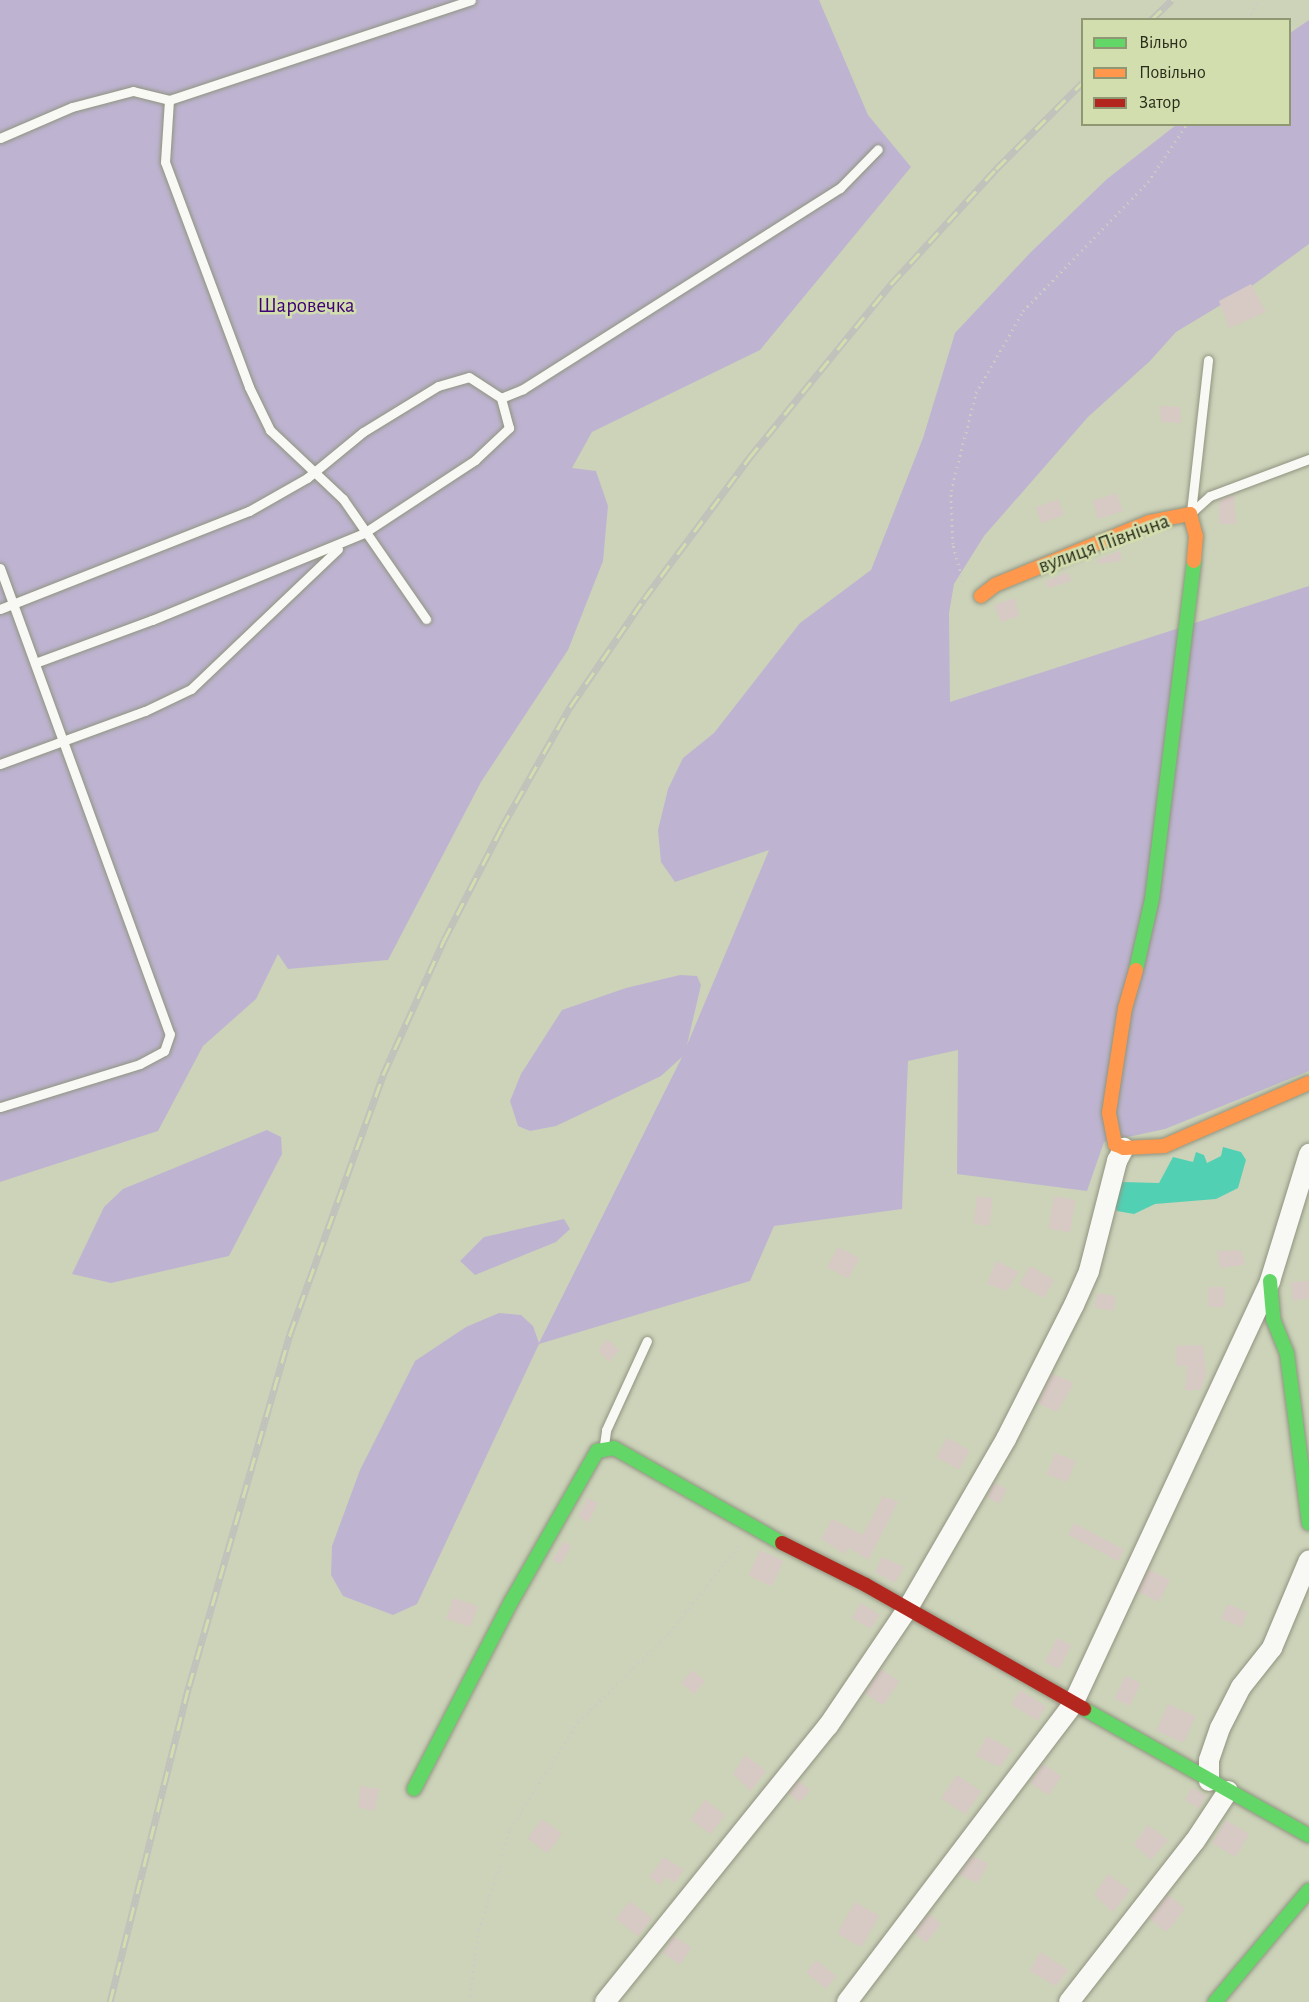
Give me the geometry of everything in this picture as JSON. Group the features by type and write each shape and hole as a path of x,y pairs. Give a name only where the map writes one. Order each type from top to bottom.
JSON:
{"street":[{"name":"вулиця Північна","path":"981,596 995,585 1149,522 1190,514 1196,536 1146,936 1125,1008 1109,1113 1110,1133 1115,1144 1125,1148"},
{"path":"605,2002 828,1726 908,1608 1006,1439 1074,1305 1089,1271 1117,1161 1125,1148 1145,1149 1180,1141 1309,1083"},
{"path":"847,2002 1073,1704 1270,1281 1309,1154"},
{"path":"1270,1281 1273,1319 1287,1354 1309,1524"},
{"path":"414,1789 511,1602 597,1451 614,1448 752,1528 908,1608 1209,1782 1309,1836"},
{"path":"1209,1782 1209,1760 1220,1728 1241,1687 1272,1647 1309,1560"},
{"path":"1069,2002 1194,1841 1228,1791"},
{"path":"1215,2002 1309,1890"}],"lane":[{"path":"0,138 72,107 133,91 169,100 471,0"},
{"path":"169,100 165,162 249,387 270,430 316,471 343,499 364,534 426,619"},
{"path":"501,398 523,389 840,188 878,149"},
{"path":"1190,514 1208,360"},
{"path":"0,609 249,511 316,471 363,432 438,386 469,377 501,398 509,428 475,460 364,534 342,545 35,663"},
{"path":"1190,514 1210,496 1309,459"},
{"path":"0,764 145,711 191,689 342,545"},
{"path":"0,568 170,1034 164,1051 140,1064 0,1107"},
{"path":"604,1448 606,1430 647,1341"}],"path":[{"path":"1250,18 1258,0"},
{"path":"981,596 968,597 953,544 951,491 976,393 1023,311 1148,182 1186,126"},
{"path":"469,2002 479,1930 510,1829 578,1722 669,1632 752,1528"}],"green space":[{"name":"Шаровечка","path":"0,0 819,0 868,115 911,167 760,350 592,432 572,468 596,471 608,506 603,561 568,650 481,782 388,960 288,969 278,954 256,999 203,1046 158,1131 0,1182"},
{"path":"1309,20 1309,244 1249,288 1176,332 1150,361 1088,417 984,536 954,584 949,613 950,702 1309,586 1309,1071 1165,1129 1104,1142 1087,1191 957,1174 958,1050 908,1061 902,1209 774,1226 750,1281 539,1344 417,1604 393,1615 343,1596 331,1575 332,1546 360,1470 415,1361 466,1327 499,1313 521,1315 533,1326 539,1343 682,1057 661,1076 556,1126 530,1131 518,1126 510,1101 521,1074 562,1010 626,988 680,975 697,976 701,985 687,1045 769,850 675,882 661,862 658,830 668,789 683,758 714,733 800,623 871,570 923,438 955,333 1030,253 1107,179 1175,126 1291,126 1291,32"},
{"path":"267,1130 281,1137 282,1154 229,1256 111,1283 72,1274 104,1207 123,1189"},
{"path":"564,1219 570,1229 556,1242 475,1275 460,1261 484,1237"}],"water":[{"path":"1223,1147 1241,1152 1246,1160 1238,1188 1216,1199 1155,1204 1134,1214 1117,1211 1114,1204 1122,1182 1159,1183 1173,1157 1193,1162 1196,1152 1204,1155 1207,1163 1221,1156"}],"building":[{"path":"1251,284 1266,312 1229,328 1219,301"},
{"path":"1159,406 1180,407 1181,423 1161,422"},
{"path":"1117,493 1123,511 1098,519 1092,501"},
{"path":"1234,494 1236,524 1219,524 1219,500"},
{"path":"1058,499 1064,515 1042,523 1036,508"},
{"path":"1120,551 1122,561 1098,564 1097,560"},
{"path":"1068,572 1071,581 1048,588 1046,581"},
{"path":"1015,598 1019,616 1001,622 994,605"},
{"path":"977,1196 993,1198 989,1226 974,1224"},
{"path":"1054,1196 1076,1200 1070,1232 1048,1228"},
{"path":"838,1247 859,1258 848,1279 827,1267"},
{"path":"1241,1250 1245,1265 1220,1268 1217,1251"},
{"path":"996,1261 1019,1272 1007,1291 987,1284"},
{"path":"1030,1266 1054,1280 1044,1298 1020,1284"},
{"path":"1309,1281 1309,1298 1293,1301 1291,1282"},
{"path":"1208,1287 1225,1287 1225,1307 1208,1307"},
{"path":"1097,1293 1116,1296 1113,1311 1095,1308"},
{"path":"607,1339 619,1350 609,1362 598,1350"},
{"path":"1203,1345 1206,1374 1201,1390 1185,1390 1187,1366 1176,1366 1176,1346"},
{"path":"1052,1374 1074,1383 1057,1412 1038,1403"},
{"path":"947,1438 970,1451 959,1470 936,1457"},
{"path":"1055,1453 1076,1461 1067,1482 1047,1474"},
{"path":"994,1483 1007,1489 1000,1503 987,1498"},
{"path":"883,1496 898,1502 868,1560 848,1547 845,1554 821,1539 832,1519 863,1535"},
{"path":"588,1498 598,1503 588,1523 578,1516"},
{"path":"1074,1523 1124,1550 1118,1561 1068,1534"},
{"path":"564,1541 572,1546 560,1564 552,1560"},
{"path":"760,1550 784,1561 772,1586 748,1575"},
{"path":"882,1557 904,1567 895,1583 875,1572"},
{"path":"1149,1569 1170,1580 1158,1602 1137,1591"},
{"path":"453,1598 478,1606 471,1627 446,1619"},
{"path":"861,1603 880,1615 871,1629 852,1617"},
{"path":"1227,1604 1247,1612 1241,1627 1221,1619"},
{"path":"1057,1638 1071,1645 1059,1669 1045,1662"},
{"path":"881,1669 899,1681 883,1705 865,1693"},
{"path":"692,1670 705,1681 694,1694 681,1683"},
{"path":"1125,1676 1140,1683 1130,1706 1114,1699"},
{"path":"1020,1690 1046,1706 1037,1721 1011,1704"},
{"path":"1168,1704 1195,1716 1184,1743 1156,1730"},
{"path":"987,1736 1012,1750 1000,1767 976,1756"},
{"path":"745,1755 766,1771 751,1791 733,1774"},
{"path":"1043,1764 1061,1776 1048,1795 1030,1783"},
{"path":"957,1775 981,1791 965,1814 941,1798"},
{"path":"799,1781 810,1790 800,1802 789,1793"},
{"path":"360,1786 379,1789 375,1811 358,1807"},
{"path":"1192,1788 1206,1796 1199,1808 1185,1800"},
{"path":"705,1800 725,1815 711,1834 691,1819"},
{"path":"542,1819 562,1834 548,1853 528,1838"},
{"path":"1226,1820 1249,1834 1235,1857 1212,1843"},
{"path":"1148,1825 1168,1840 1151,1860 1134,1844"},
{"path":"973,1856 988,1864 977,1883 959,1874"},
{"path":"664,1857 684,1870 674,1883 666,1877 660,1885 649,1877"},
{"path":"1108,1874 1130,1890 1113,1912 1094,1895"},
{"path":"1168,1895 1185,1909 1166,1932 1149,1918"},
{"path":"630,1901 652,1918 638,1936 616,1919"},
{"path":"855,1902 879,1916 861,1947 837,1933"},
{"path":"929,1914 941,1924 926,1943 914,1932"},
{"path":"674,1936 691,1948 680,1964 663,1952"},
{"path":"1040,1952 1068,1970 1056,1986 1030,1971"},
{"path":"816,1960 836,1976 826,1989 806,1972"}],"railway":[{"path":"1153,18 1172,0"},
{"path":"110,2002 189,1686 290,1334 383,1075 444,940 502,827 570,707 644,599 749,458 891,284 996,169 1081,84"}],"traffic: fast":[{"path":"1136,970 1152,899 1194,561"},
{"path":"1270,1281 1273,1319 1287,1354 1309,1524"},
{"path":"414,1789 511,1602 597,1451 614,1448 782,1543"},
{"path":"1084,1709 1309,1836"},
{"path":"1215,2002 1309,1890"}],"traffic: slow":[{"path":"981,596 995,585 1149,522 1190,514 1196,536 1194,561"},
{"path":"1136,970 1125,1008 1109,1113 1115,1144 1124,1148 1164,1146 1309,1083"}],"traffic: jam":[{"path":"782,1543 866,1585 1084,1709"}]}
